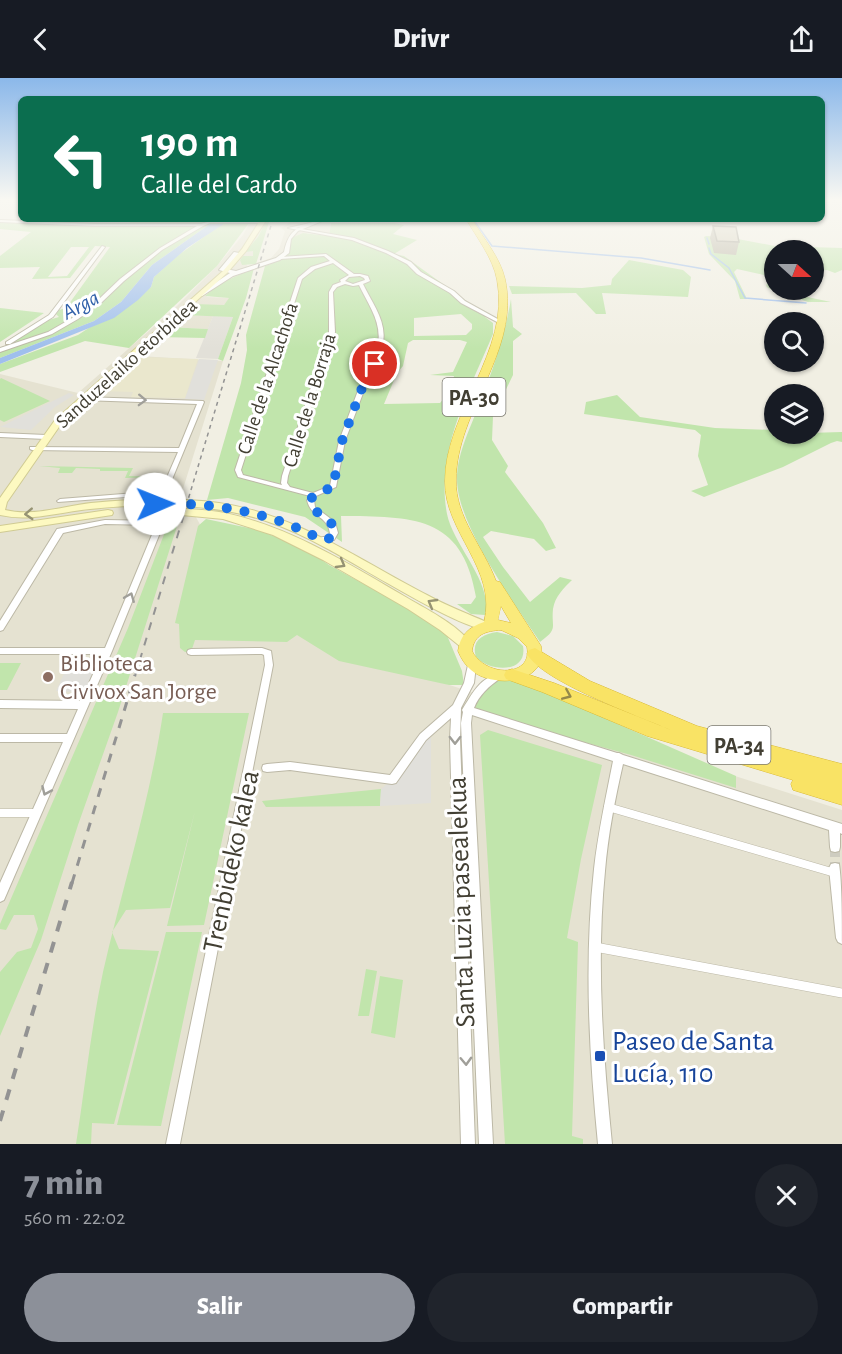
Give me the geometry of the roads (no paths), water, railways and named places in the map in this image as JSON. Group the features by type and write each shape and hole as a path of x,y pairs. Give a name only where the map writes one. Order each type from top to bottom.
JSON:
{"highway":[{"name":"PA-30","path":"488,250 501,278 504,296 501,322 460,433 450,483 460,524 488,576 534,647 535,654 551,667 584,685 640,709 753,744 842,761"},
{"name":"PA-30","path":"488,576 495,597 494,617 488,626"},
{"path":"525,634 508,626 488,626 476,630 465,645 465,651 472,664 488,674 538,682 651,730 682,748 842,797"},
{"path":"505,675 528,667 535,654"},
{"name":"PA-34","path":"640,709 694,732 842,772"},
{"name":"PA-34","path":"651,730 752,763 842,785"}],"main road":[{"name":"Sanduzelaiko etorbidea","path":"43,437 197,295 239,250"},
{"name":"Sanduzelaiko etorbidea","path":"0,492 35,448 55,417 225,272 238,268 247,250"},
{"name":"Sanduzelaiko etorbidea","path":"0,527 6,517 2,512 2,502 35,448"},
{"path":"2,512 29,514 92,506 203,504 282,521 322,540 454,616 488,626"},
{"path":"0,527 104,513 173,511 242,521 276,531 310,547 444,625 465,645"}],"street":[{"path":"0,350 51,316 100,250"},
{"path":"0,350 50,333 76,318 100,301 160,250"},
{"path":"280,258 287,250"},
{"path":"380,250 396,256 463,302 501,322"},
{"path":"236,253 222,270 225,272 256,266"},
{"path":"197,295 238,268 256,266 280,258 322,255 352,276"},
{"name":"Calle de la Alcachofa","path":"314,495 287,486 246,478 240,476 238,470 300,278 313,267 333,261"},
{"path":"352,276 368,279 367,283 343,283 343,278 352,276"},
{"name":"Calle de la Borraja","path":"287,486 284,483 285,476 332,332 331,292 335,286 343,283"},
{"path":"322,540 331,538 334,533 332,524 309,503 314,495 333,487 342,441 362,388 375,364 360,361 356,354 363,348 380,345 381,341 381,326 361,284"},
{"path":"60,501 164,493 201,402 84,399"},
{"path":"2,434 43,437"},
{"path":"35,448 181,450"},
{"path":"0,628 60,531 105,522 160,523 108,651 0,896"},
{"path":"0,651 108,651"},
{"name":"Trenbideko kalea","path":"173,1144 269,665 268,653 262,651 191,652"},
{"name":"Santa Luzia pasealekua","path":"468,1144 455,740 472,664"},
{"path":"505,675 480,687 461,709 838,827 835,847"},
{"path":"0,704 84,705"},
{"name":"Santa Luzia pasealekua","path":"461,709 486,1144"},
{"name":"Trenbideko kalea","path":"267,768 290,766 392,780 423,737 461,709"},
{"path":"0,738 70,738"},
{"path":"605,1144 595,1018 595,946 598,887 608,807 619,757"},
{"path":"608,807 835,870 842,938"},
{"path":"0,813 36,813"},
{"path":"595,946 842,993"}],"water":[{"path":"174,250 185,250 154,277 151,287 138,300 114,318 0,364 0,358 94,321 121,302 152,265"}],"waterway":[{"path":"539,250 641,258 710,270"},
{"path":"710,250 711,254 729,268 745,298 806,303"}],"tunnel":[{"path":"835,847 835,868"}],"railway":[{"path":"184,513 264,250"},
{"path":"135,676 185,511"},
{"path":"72,883 135,675"},
{"path":"0,1121 72,882"}],"place":[{"name":"Biblioteca Civivox San Jorge","path":"48,677"},
{"name":"Paseo de Santa Lucía, 110","path":"600,1056"}],"water label":[{"name":"Arga","path":"80,304"}]}
